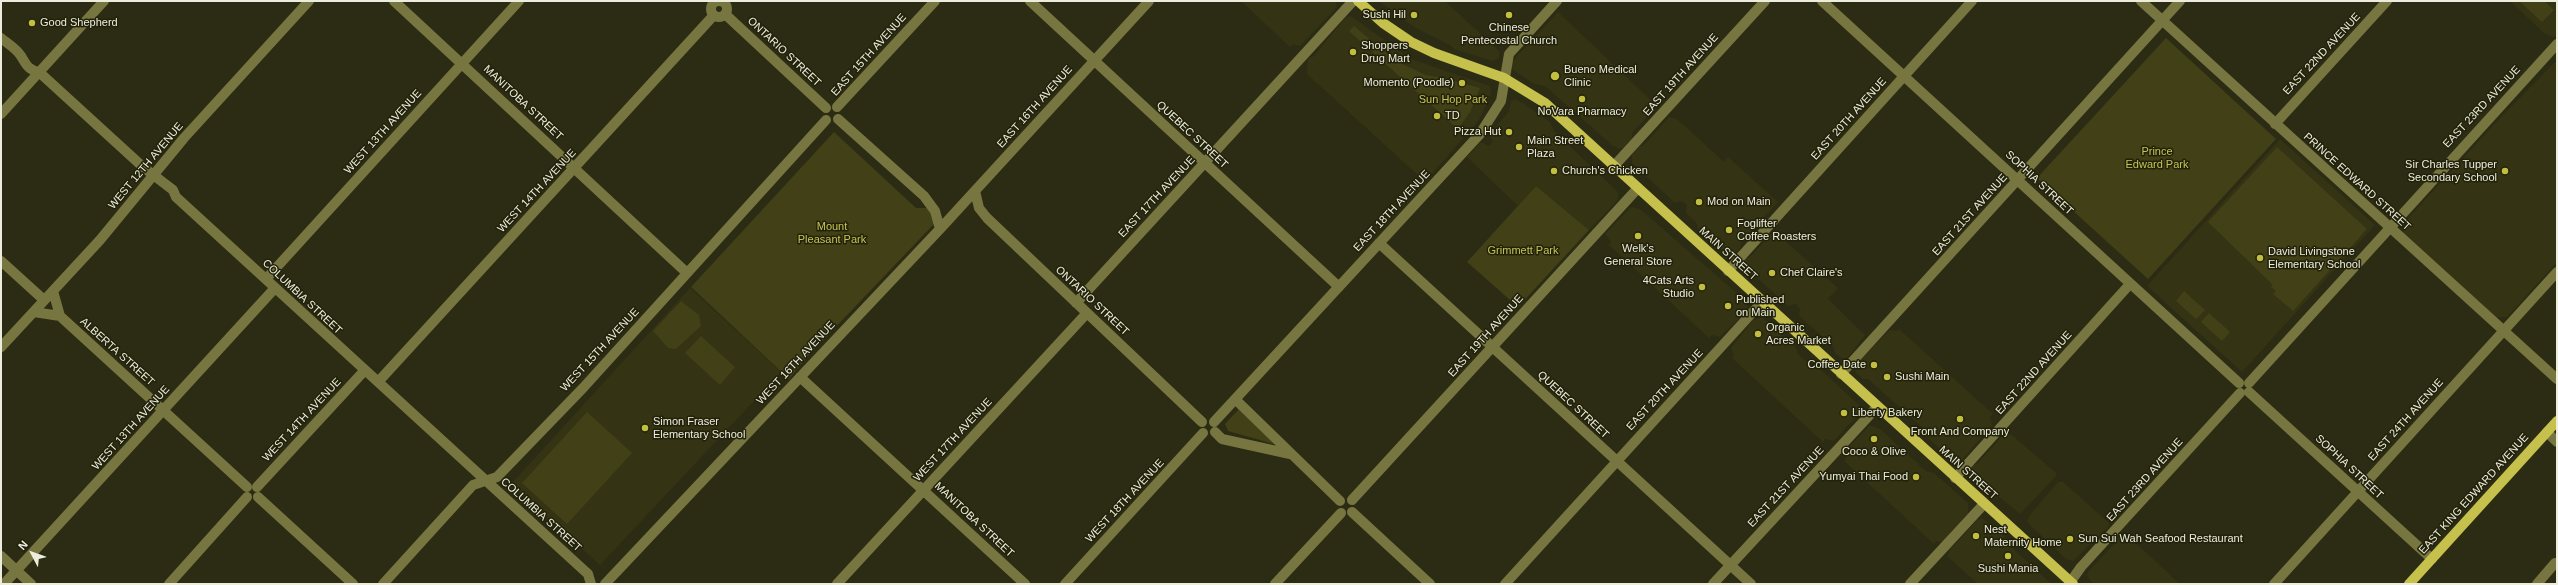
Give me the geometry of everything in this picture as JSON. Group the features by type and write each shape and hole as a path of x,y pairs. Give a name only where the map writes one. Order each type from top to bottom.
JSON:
{"main road":[{"name":"MAIN STREET","path":"1358,1 1383,23 1411,42 1434,53 1504,78 1545,103 2071,583"},
{"name":"EAST KING EDWARD AVENUE","path":"2409,584 2557,421"}],"street":[{"path":"1,114 104,1"},
{"name":"WEST 12TH AVENUE","path":"1,347 100,240 184,138 309,1"},
{"name":"MANITOBA STREET","path":"394,1 687,273"},
{"name":"WEST 13TH AVENUE","path":"266,279 520,1"},
{"name":"EAST 15TH AVENUE","path":"837,107 935,1"},
{"name":"QUEBEC STREET","path":"1030,1 1339,287"},
{"name":"EAST 16TH AVENUE","path":"940,229 1148,1"},
{"name":"EAST 17TH AVENUE","path":"1076,303 1353,1"},
{"name":"EAST 18TH AVENUE","path":"1214,422 1484,128 1501,101 1509,54 1557,1"},
{"name":"EAST 19TH AVENUE","path":"1614,166 1765,1"},
{"name":"SOPHIA STREET","path":"1822,1 2432,559"},
{"name":"EAST 20TH AVENUE","path":"1728,271 1972,1"},
{"name":"PRINCE EDWARD STREET","path":"2141,1 2502,331 2557,379"},
{"name":"EAST 21ST AVENUE","path":"1841,374 2180,1"},
{"name":"EAST 22ND AVENUE","path":"2275,124 2387,1"},
{"path":"712,2 726,2 727,9 725,14 720,17 714,15 712,2"},
{"name":"ONTARIO STREET","path":"725,14 826,108"},
{"name":"WEST 14TH AVENUE","path":"378,382 714,15"},
{"name":"COLUMBIA STREET","path":"1,38 20,56 22,62 32,71 39,72 173,190 176,197 487,482 590,580 607,582"},
{"name":"EAST 23RD AVENUE","path":"2071,583 2389,227 2557,44"},
{"path":"832,105 837,107 840,113 838,119 832,122 826,120 824,113 826,108 832,105"},
{"path":"838,119 924,196 935,211 940,229"},
{"name":"WEST 15TH AVENUE","path":"383,584 473,485 487,482 498,477 826,120"},
{"name":"EAST 19TH AVENUE","path":"1352,500 1638,188"},
{"name":"ONTARIO STREET","path":"975,191 979,208 987,218 1202,422"},
{"name":"WEST 16TH AVENUE","path":"607,582 940,229"},
{"name":"QUEBEC STREET","path":"1379,243 1751,584"},
{"path":"1,261 44,300"},
{"name":"EAST 24TH AVENUE","path":"2274,584 2557,272"},
{"name":"EAST 22ND AVENUE","path":"1955,478 2130,284"},
{"name":"WEST 13TH AVENUE","path":"4,584 275,288"},
{"path":"34,312 60,316 53,291"},
{"name":"EAST 20TH AVENUE","path":"1505,584 1762,302"},
{"name":"WEST 17TH AVENUE","path":"837,584 1087,313"},
{"name":"ALBERTA STREET","path":"60,316 353,584"},
{"name":"WEST 14TH AVENUE","path":"169,584 365,370"},
{"name":"MANITOBA STREET","path":"800,377 924,489 1025,584"},
{"path":"1235,399 1281,442 1290,454 1340,501"},
{"name":"EAST 21ST AVENUE","path":"1713,584 1877,407"},
{"path":"1210,419 1214,422 1217,428 1215,432 1208,435 1203,434 1201,429 1202,422 1210,419"},
{"path":"1215,432 1222,439 1290,454"},
{"path":"2547,432 2557,442"},
{"name":"WEST 18TH AVENUE","path":"1065,584 1203,434"},
{"path":"1346,498 1352,500 1355,506 1352,512 1347,515 1341,513 1338,507 1340,501 1346,498"},
{"path":"1910,584 1984,504"},
{"path":"1352,512 1430,584"},
{"path":"1275,584 1341,513"},
{"path":"1,556 31,584"},
{"path":"2537,584 2555,563"}],"shaded area":[{"path":"1241,1 1336,1 1337,7 1300,46 1293,44 1290,47"},
{"path":"1379,1 1445,1 1499,51 1499,58 1492,61 1454,49 1450,45 1414,27"},
{"path":"2510,1 2557,1 2557,35 2553,37 2545,34"},
{"path":"1558,12 1657,106 1632,133 1632,139 1620,149 1613,146 1545,86 1534,84 1512,69 1512,63 1517,56"},
{"path":"1351,16 1411,59 1490,86 1491,94 1479,120 1430,176 1423,174 1420,177 1307,74 1308,59 1314,56 1345,18"},
{"name":"Sir Charles Tupper Secondary School","path":"2557,60 2557,262 2507,317 2495,317 2403,233 2401,226 2500,118"},
{"path":"1516,99 1550,122 1554,131 1619,193 1617,201 1589,230 1536,186 1518,206 1467,157 1481,142 1489,146 1493,142 1489,135 1509,111 1511,101"},
{"path":"1669,117 1677,119 1724,162 1728,157 1778,202 1741,242 1740,248 1734,254 1726,254 1698,229 1696,222 1686,213 1687,205 1682,201 1675,203 1632,163 1632,154 1640,146 1644,145"},
{"name":"David Livingstone Elementary School","path":"2280,139 2375,225 2242,372 2147,286"},
{"path":"1631,207 1640,209 1746,301 1748,308 1745,313 1720,337 1712,335 1709,338 1609,245 1611,242 1605,234"},
{"path":"1774,231 1838,288 1828,299 1865,335 1848,357 1843,359 1835,353 1833,346 1799,316 1800,309 1796,304 1788,306 1755,276 1749,275 1742,269 1743,261 1752,255"},
{"name":"Simon Fraser Elementary School","path":"690,288 781,372 600,565 511,484"},
{"path":"1762,317 1797,349 1798,354 1815,369 1820,369 1859,405 1860,415 1851,422 1834,441 1825,439 1823,442 1732,358 1734,356 1731,348 1753,320"},
{"path":"1899,329 1993,414 1990,417 1992,425 1960,462 1951,460 1925,435 1924,429 1868,379 1863,379 1856,373 1855,367 1862,358 1890,330 1897,331"},
{"path":"1870,425 1880,429 1926,471 1934,473 1968,503 1968,513 1942,542 1936,541 1934,544 1844,461 1846,459 1845,451"},
{"path":"2004,434 2012,435 2056,473 2056,476 2020,514 1980,481 1975,481 1969,473 1972,466 1978,463"},
{"path":"2058,482 2063,482 2109,523 2109,526 2073,561 2066,559 2027,522 2029,516"},
{"path":"1982,518 2012,543 2012,548 2052,584 1978,584 1947,556 1950,550 1977,520"},
{"path":"2126,534 2180,584 2094,584 2087,575 2089,571 2122,535"}],"green space":[{"path":"2519,1 2544,1 2554,10 2542,22"},
{"name":"Sun Hop Park","path":"1354,26 1396,61 1426,75 1452,80 1480,88 1470,112 1458,129 1349,31"},
{"name":"Prince Edward Park","path":"2166,38 2276,139 2148,279 2037,178"},
{"name":"Mount Pleasant Park","path":"834,132 916,208 927,208 934,215 934,224 808,356 789,379 691,287"},
{"path":"2277,147 2367,229 2293,311 2273,294 2276,291 2271,287 2273,285 2208,222"},
{"name":"Grimmett Park","path":"1536,186 1589,230 1518,307 1467,262"},
{"path":"2184,291 2205,310 2196,319 2176,301"},
{"path":"681,301 699,315 701,326 676,349 668,348 653,331"},
{"path":"2209,313 2230,332 2222,341 2201,322"},
{"path":"701,336 735,367 720,385 685,353"},
{"path":"1239,409 1275,442 1274,444 1228,431 1225,424"},
{"path":"587,412 632,453 567,524 522,483"}],"place":[{"name":"Sushi Hil","path":"1414,15"},
{"name":"Chinese Pentecostal Church","path":"1509,15"},
{"name":"Good Shepherd","path":"32,23"},
{"name":"Shoppers Drug Mart","path":"1353,52"},
{"name":"Bueno Medical Clinic","path":"1555,76"},
{"name":"Momento (Poodle)","path":"1462,83"},
{"name":"NoVara Pharmacy","path":"1582,99"},
{"name":"TD","path":"1437,116"},
{"name":"Pizza Hut","path":"1509,132"},
{"name":"Main Street Plaza","path":"1519,147"},
{"name":"Church's Chicken","path":"1554,171"},
{"name":"Sir Charles Tupper Secondary School","path":"2505,171"},
{"name":"Mod on Main","path":"1699,202"},
{"name":"Foglifter Coffee Roasters","path":"1729,230"},
{"name":"Welk's General Store","path":"1638,236"},
{"name":"David Livingstone Elementary School","path":"2260,258"},
{"name":"Chef Claire's","path":"1772,273"},
{"name":"4Cats Arts Studio","path":"1702,287"},
{"name":"Published on Main","path":"1728,306"},
{"name":"Organic Acres Market","path":"1758,334"},
{"name":"Coffee Date","path":"1874,365"},
{"name":"Sushi Main","path":"1887,377"},
{"name":"Liberty Bakery","path":"1844,413"},
{"name":"Front And Company","path":"1960,419"},
{"name":"Simon Fraser Elementary School","path":"645,428"},
{"name":"Coco & Olive","path":"1874,439"},
{"name":"Yumyai Thai Food","path":"1916,477"},
{"name":"Nest Maternity Home","path":"1976,536"},
{"name":"Sun Sui Wah Seafood Restaurant","path":"2070,539"},
{"name":"Sushi Mania","path":"2008,556"}]}
